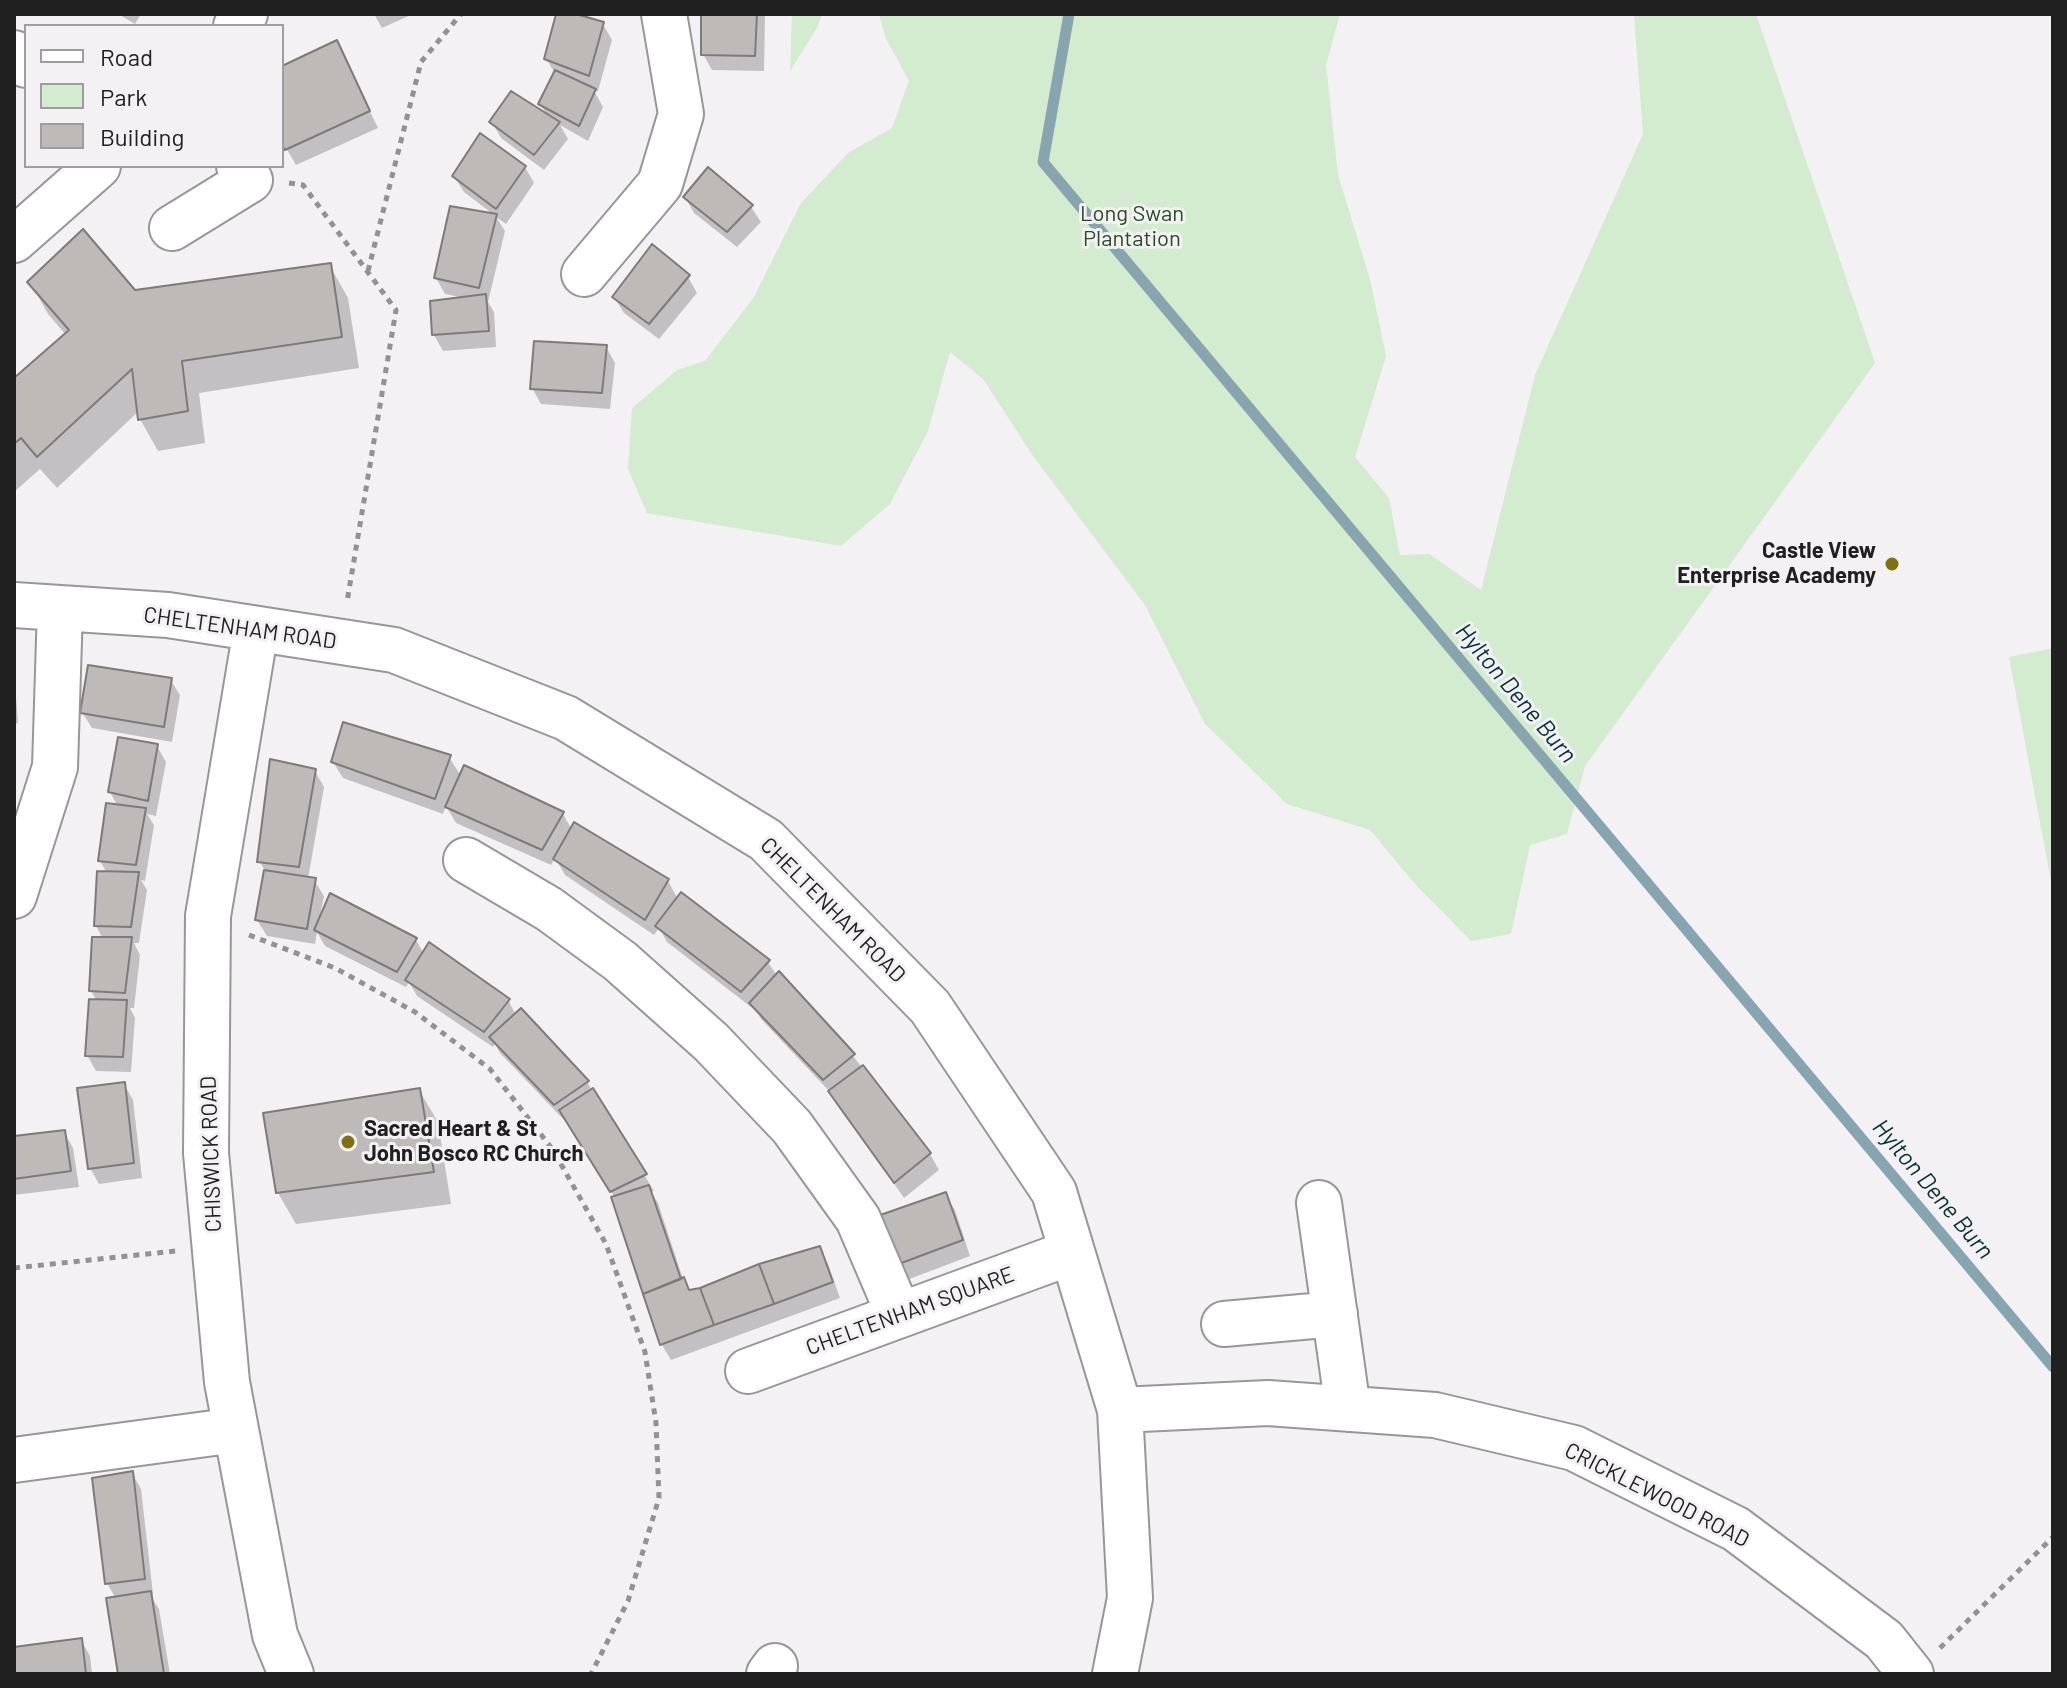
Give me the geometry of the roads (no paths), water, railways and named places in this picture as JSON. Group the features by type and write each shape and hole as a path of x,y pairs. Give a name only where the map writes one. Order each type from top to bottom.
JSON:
{"street":[{"path":"584,274 660,184 681,114 664,14"},
{"path":"14,240 96,168"},
{"path":"172,228 244,173"},
{"name":"CHELTENHAM ROAD","path":"14,605 168,615 394,650 566,718 766,840 930,1007 1054,1192 1120,1410 1130,1598 1115,1674"},
{"path":"14,896 55,767 60,608"},
{"name":"CHISWICK ROAD","path":"256,629 208,916 206,1153 227,1382 275,1635 291,1674"},
{"path":"466,860 549,909 620,961 711,1042 792,1127 858,1219 899,1315"},
{"path":"1319,1203 1348,1409"},
{"name":"CHELTENHAM SQUARE","path":"748,1371 1072,1252"},
{"path":"1224,1324 1335,1314"},
{"name":"CRICKLEWOOD ROAD","path":"1120,1410 1268,1403 1435,1415 1574,1448 1736,1529 1884,1640 1905,1664"},
{"path":"14,1460 236,1430"}],"waterway":[{"name":"Hylton Dene Burn","path":"1069,14 1043,162 2053,1367"}],"place":[{"name":"Castle View Enterprise Academy","path":"1892,564"},
{"name":"Sacred Heart & St John Bosco RC Church","path":"348,1142"}],"park label":[{"name":"Long Swan Plantation","path":"1132,226"}]}
